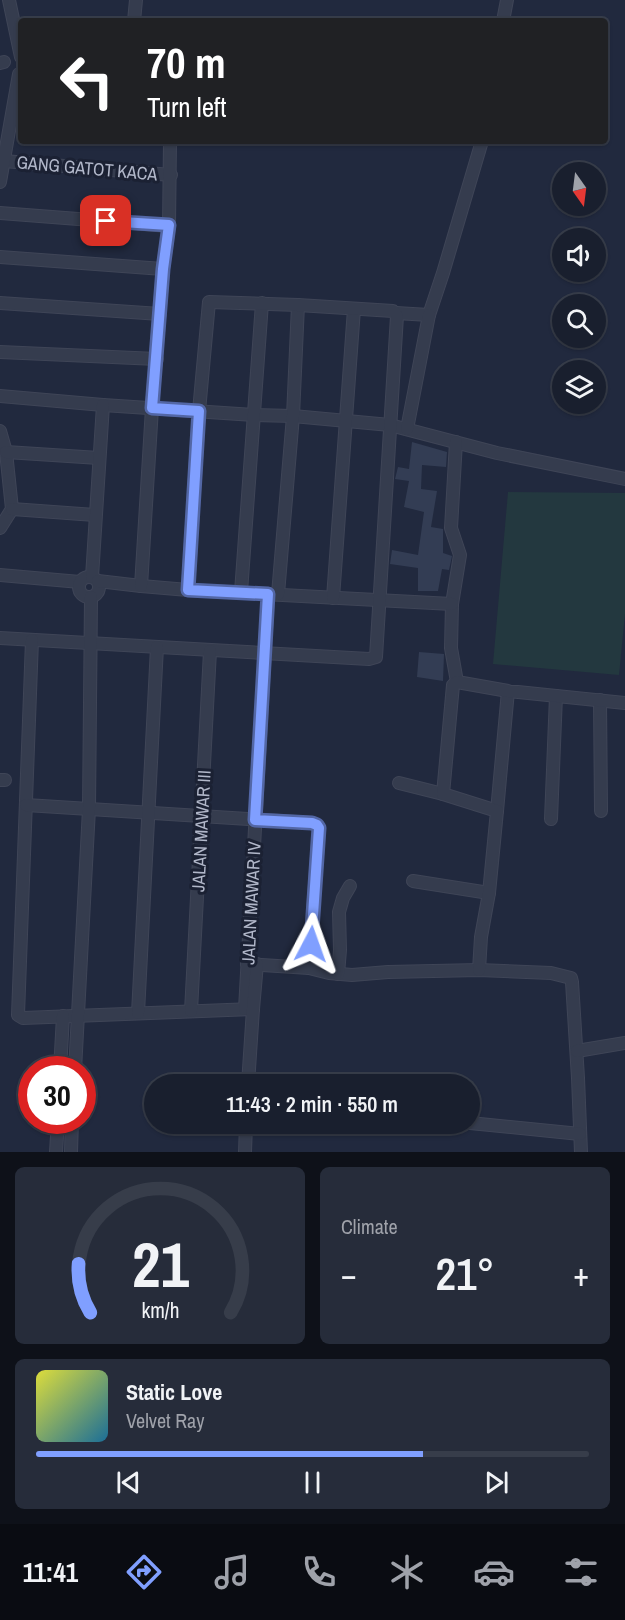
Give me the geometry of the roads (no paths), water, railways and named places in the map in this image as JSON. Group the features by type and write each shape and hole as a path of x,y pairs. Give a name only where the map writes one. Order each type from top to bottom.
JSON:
{"street":[{"path":"0,2 9,0 18,43"},
{"path":"134,18 136,0"},
{"path":"504,18 507,0"},
{"path":"0,182 16,122 18,98"},
{"path":"141,586 152,408 163,269 169,225 170,144"},
{"path":"407,429 429,315 479,144"},
{"name":"GANG GATOT KACA","path":"4,161 171,175"},
{"path":"0,213 169,225"},
{"path":"0,257 163,269"},
{"path":"188,590 199,411 209,302 298,304 429,315"},
{"path":"0,303 160,314"},
{"path":"241,592 262,303"},
{"name":"JALAN MAWAR IV","path":"248,1074 255,820 265,654 293,416 298,304"},
{"path":"333,598 354,309"},
{"path":"0,638 265,654 373,659 376,657 396,313"},
{"path":"0,352 157,358"},
{"path":"0,396 390,425 496,453 625,479"},
{"path":"90,580 100,587 97,594 91,597 84,596 79,590 90,580 103,405"},
{"path":"0,431 6,452 12,509 0,528"},
{"path":"456,442 451,528 460,555 452,604 452,648 457,682"},
{"path":"6,452 99,458"},
{"path":"12,509 95,515"},
{"path":"0,575 90,580 188,590 452,604"},
{"path":"76,1056 89,809 91,597"},
{"path":"32,640 18,1015 22,1018 249,1009"},
{"path":"138,1013 157,647"},
{"name":"JALAN MAWAR III","path":"191,1011 210,651"},
{"path":"457,682 508,691 625,703"},
{"path":"443,794 453,685 457,682"},
{"path":"479,970 481,937 489,893 508,691"},
{"path":"551,819 555,696"},
{"path":"600,700 602,811"},
{"path":"399,783 497,811"},
{"path":"26,805 317,825 319,828 309,968"},
{"path":"413,881 489,893"},
{"path":"338,974 339,912 350,886"},
{"path":"252,964 309,968 352,975 479,970 550,973 571,978 577,1051 581,1152"},
{"path":"61,1056 63,1016"},
{"path":"577,1051 625,1043"},
{"path":"480,1124 580,1134"},
{"path":"56,1152 57,1134"},
{"path":"71,1152 72,1134"},
{"path":"245,1152 246,1134"}]}
